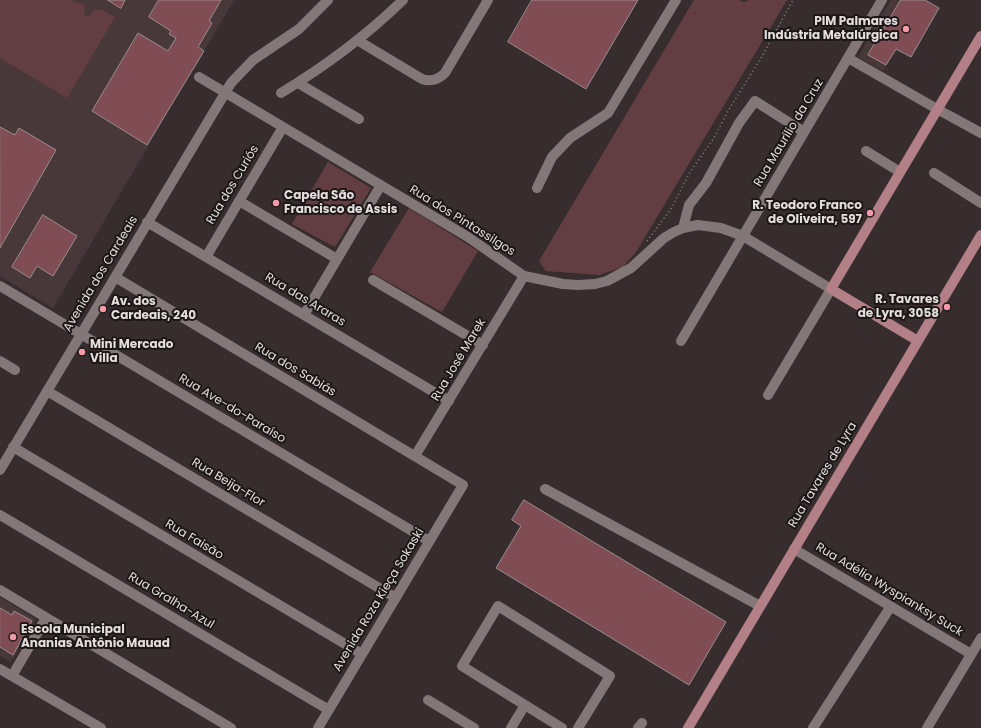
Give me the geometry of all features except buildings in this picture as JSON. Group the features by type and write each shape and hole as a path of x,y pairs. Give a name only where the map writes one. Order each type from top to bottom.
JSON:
{"main road":[{"path":"918,341 831,289 981,36"},
{"name":"Rua Tavares de Lyra","path":"688,728 981,234"}],"street":[{"name":"Avenida dos Cardeais","path":"0,470 225,92 238,74 249,63 298,28 328,0"},
{"path":"281,93 298,83 357,40 403,0"},
{"path":"357,40 422,79 428,81 435,80 445,73 488,0"},
{"path":"537,188 552,157 570,138 608,113 676,0"},
{"name":"Rua Maurílio da Cruz","path":"681,341 882,0"},
{"path":"848,58 937,110 981,133"},
{"name":"Rua dos Pintassilgos","path":"199,77 468,237 524,276 563,284 595,284 607,281 623,273 664,238 683,228"},
{"path":"298,83 359,119"},
{"path":"768,395 831,289 743,236 721,228 698,225 683,228 689,205 706,183 739,123 755,101 804,132"},
{"name":"Rua dos Curiós","path":"206,257 283,127"},
{"path":"866,151 900,172"},
{"path":"934,174 981,203"},
{"path":"304,315 381,185"},
{"path":"239,201 337,259"},
{"name":"Rua das Araras","path":"147,222 449,401"},
{"name":"Rua José Marek","path":"415,456 524,276"},
{"name":"Rua dos Sabiás","path":"115,277 463,485"},
{"path":"373,280 483,345"},
{"name":"Rua Ave-do-Paraíso","path":"1,288 429,541"},
{"path":"0,361 15,370"},
{"name":"Rua Beija-Flor","path":"47,391 396,598"},
{"name":"Rua Faisão","path":"14,447 362,654"},
{"name":"Avenida Roza Kieça Sokaski","path":"318,728 463,485"},
{"path":"544,490 760,606"},
{"name":"Rua Gralha-Azul","path":"0,515 329,710"},
{"name":"Rua Adélia Wyspianksy Suck","path":"794,549 971,654"},
{"path":"0,590 231,728"},
{"path":"562,728 462,666 498,606 610,676 578,728"},
{"path":"813,728 891,606"},
{"path":"12,676 46,618"},
{"path":"927,728 981,638"},
{"path":"0,669 101,728"},
{"path":"428,700 474,728"},
{"path":"511,728 525,705"}],"path":[{"path":"645,244 671,209 690,172 714,138 731,105 761,58 793,0"}],"shaded area":[{"path":"0,0 234,0 53,308 0,276"},
{"path":"0,0 71,0 85,5 84,15 89,16 95,9 102,10 115,17 67,98 0,58"},
{"path":"694,0 739,0 744,2 749,0 787,0 636,252 623,267 599,275 546,271 539,261"},
{"name":"PIM Palmares Indústria Metalúrgica","path":"891,0 925,0 939,8 911,57 896,49 883,71 858,57"},
{"path":"328,162 371,188 335,247 292,224"},
{"path":"409,208 478,251 442,312 370,272"},
{"name":"Escola Municipal Ananias Antônio Mauad","path":"0,597 36,619 11,662 0,656"}],"place":[{"name":"PIM Palmares Indústria Metalúrgica","path":"906,29"},
{"name":"Capela São Francisco de Assis","path":"276,203"},
{"name":"R. Teodoro Franco de Oliveira, 597","path":"870,213"},
{"name":"R. Tavares de Lyra, 3058","path":"947,307"},
{"name":"Av. dos Cardeais, 240","path":"103,309"},
{"name":"Mini Mercado Villa","path":"82,352"},
{"name":"Escola Municipal Ananias Antônio Mauad","path":"13,637"}]}
